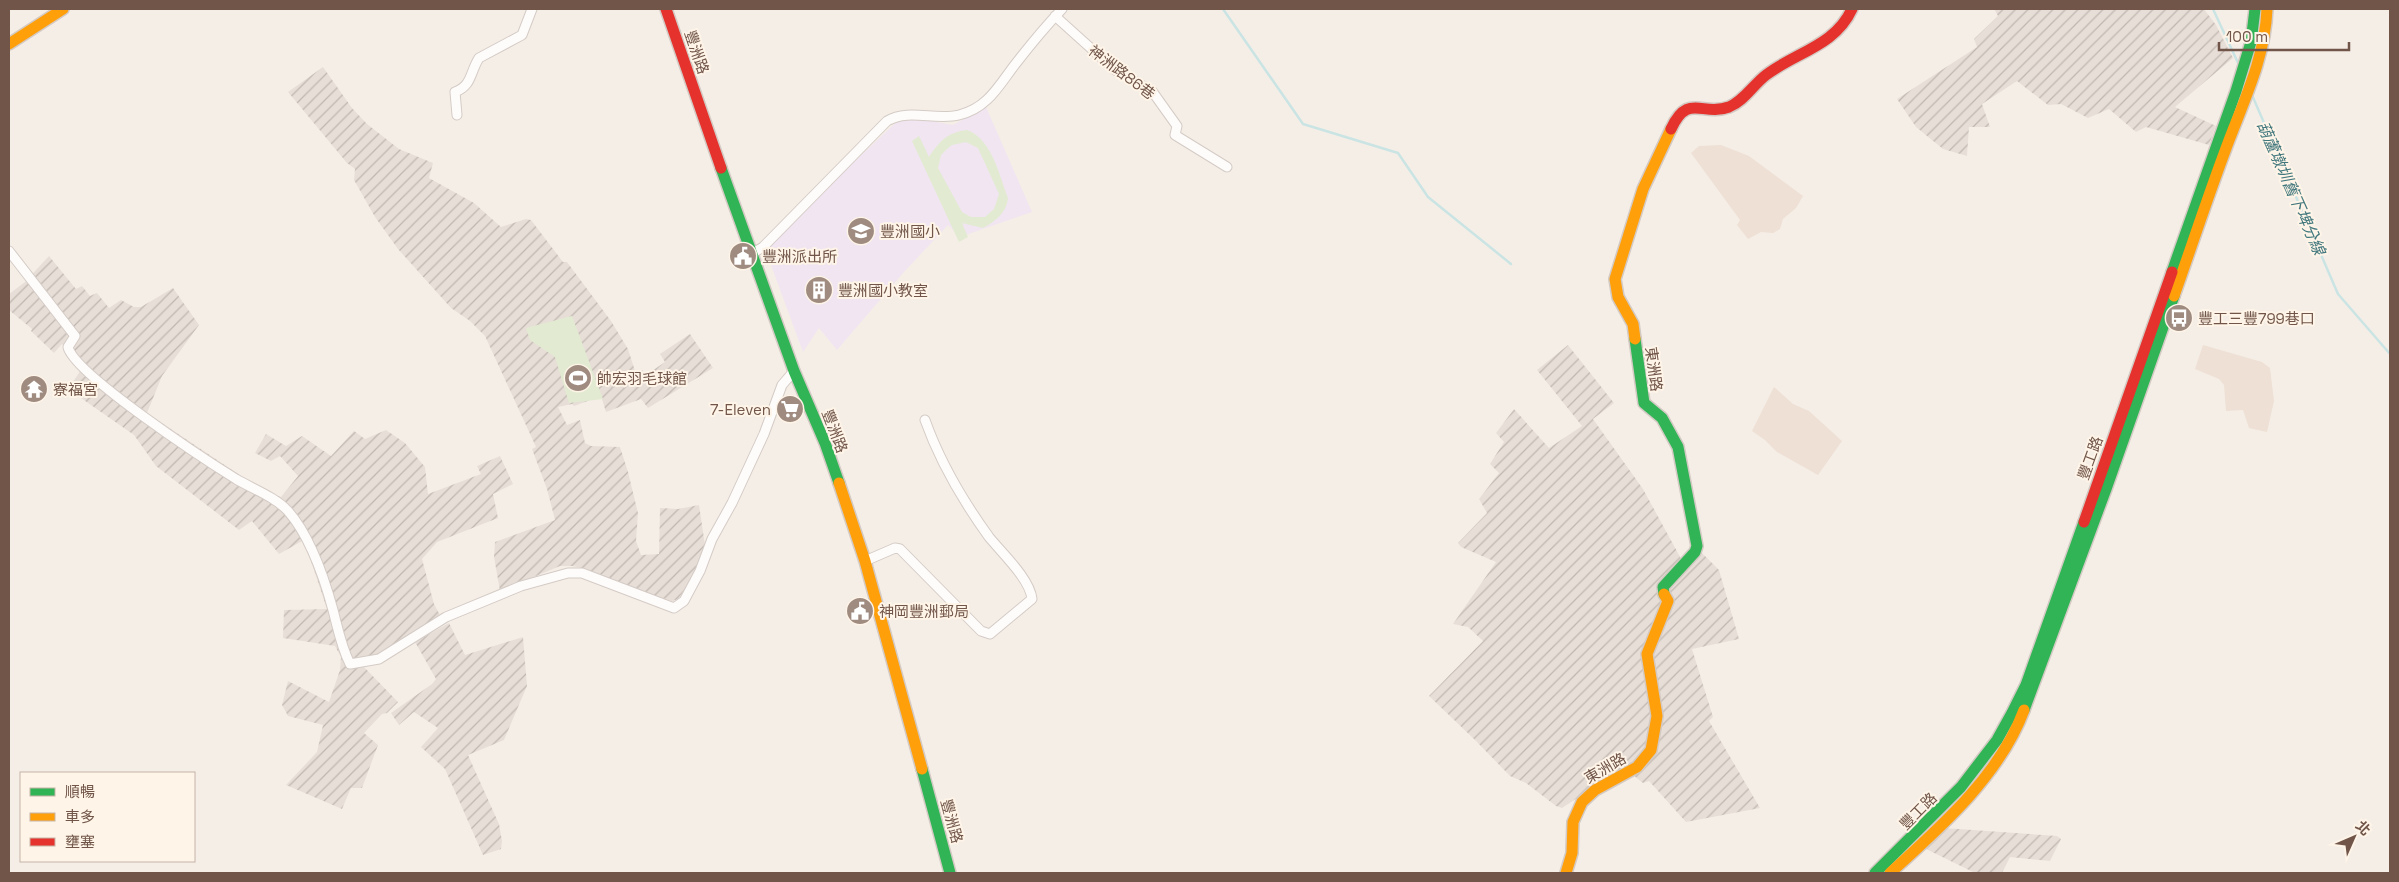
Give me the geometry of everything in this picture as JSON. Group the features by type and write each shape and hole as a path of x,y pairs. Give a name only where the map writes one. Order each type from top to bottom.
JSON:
{"street":[{"path":"9,44 64,9"},
{"path":"457,115 455,92 464,89 472,78 479,58 522,35 532,9"},
{"name":"豐洲路","path":"666,9 794,371 825,443 865,561 950,873"},
{"name":"東洲路","path":"1566,873 1572,853 1573,822 1582,802 1595,790 1637,767 1651,750 1657,716 1647,654 1668,601 1663,593 1663,587 1695,552 1698,546 1678,447 1662,418 1650,410 1644,403 1633,324 1616,290 1617,273 1633,217 1643,189 1678,114 1688,108 1698,106 1717,109 1734,104 1768,74 1830,39 1844,23 1852,9"},
{"name":"豐工路","path":"1874,873 1937,815 1972,776 2014,713 2026,685 2236,91 2251,42 2255,9"},
{"name":"豐工路","path":"1890,873 1948,821 2007,746 2019,724 2106,490 2225,150 2245,100 2263,45 2267,9"},
{"path":"752,253 763,247 887,121 902,115 958,116 978,108 997,91 1009,72 1059,12"},
{"name":"神洲路86巷","path":"1059,12 1114,70 1152,91 1177,126 1175,135 1228,167"},
{"path":"9,250 75,336 68,347 69,351 86,370 144,418 236,479 286,509 303,529 333,609 342,648 350,664 379,659 462,609 521,586 568,573 582,573 674,608 684,601 700,571 712,539 732,503 764,434 782,385 794,371"},
{"path":"865,561 895,548 900,548 986,634 998,628 1032,599 1027,584 989,536 942,463 925,420"}],"shaded area":[{"path":"1994,9 2204,9 2216,25 2233,58 2175,107 2216,126 2209,145 2146,127 2136,132 2109,109 2088,118 2061,104 2048,105 2017,81 1982,104 1990,127 1969,127 1967,156 1943,149 1916,127 1897,99 1977,47 1974,39 1998,16"},
{"path":"323,67 352,108 367,124 399,149 433,163 429,178 474,203 501,227 526,219 531,220 563,262 567,262 611,321 628,349 636,374 642,370 646,375 665,362 660,354 690,334 713,368 648,408 641,399 606,412 601,396 574,406 572,404 558,407 567,425 580,420 585,443 591,446 620,447 638,513 636,541 641,555 659,554 660,508 678,509 699,505 706,552 693,578 678,599 672,601 627,587 587,569 572,566 560,566 500,591 494,557 495,542 555,520 547,489 532,449 536,447 485,336 470,321 451,308 398,249 375,217 354,180 355,169 347,163 288,92"},
{"name":"豐洲國小","path":"986,107 1032,212 960,237 948,225 904,272 837,350 819,328 803,352 764,246 903,116 953,125"},
{"path":"1721,145 1749,156 1803,196 1796,208 1783,219 1780,229 1773,233 1761,232 1748,239 1737,225 1740,220 1691,153 1699,146"},
{"path":"49,256 76,289 82,286 90,296 97,293 109,308 121,300 134,307 141,307 173,288 199,325 162,376 147,413 265,492 281,497 298,476 280,456 271,461 255,453 266,434 286,446 302,436 331,456 354,431 365,439 386,430 405,443 425,467 428,494 481,474 477,466 500,456 513,484 493,494 498,518 437,542 422,559 434,604 441,617 376,655 364,667 398,702 387,713 382,714 364,733 378,745 362,788 351,788 342,809 286,785 317,752 323,725 288,716 282,705 288,681 329,702 340,670 341,657 335,646 283,638 284,610 327,609 304,540 279,554 252,521 239,530 156,466 134,435 68,389 81,370 62,344 54,353 31,331 32,329 9,310 9,294 25,282"},
{"path":"1568,345 1614,403 1593,419 1643,489 1685,566 1701,552 1719,570 1739,639 1692,649 1713,717 1709,721 1760,808 1686,822 1649,781 1643,783 1633,775 1609,777 1562,808 1556,806 1526,783 1510,776 1429,696 1483,641 1468,627 1453,624 1496,562 1461,547 1458,543 1487,513 1479,499 1499,473 1490,464 1504,442 1496,433 1514,409 1549,448 1582,426 1537,370"},
{"path":"2203,345 2262,362 2270,368 2274,401 2267,432 2249,428 2243,410 2226,411 2224,385 2219,379 2195,369"},
{"path":"1774,387 1793,404 1809,411 1842,441 1818,475 1777,452 1752,431"},
{"path":"449,623 465,655 523,637 527,686 504,740 468,755 499,824 502,841 501,849 483,855 445,769 421,747 438,728 414,712 399,725 391,713 432,684 436,679 415,642"},
{"path":"1944,828 2057,836 2061,839 2050,861 2010,857 2002,873 1975,873 1924,848"}],"green space":[{"path":"967,130 976,135 989,149 1008,198 1000,216 983,228 962,223 968,237 959,242 912,141 919,136 929,157 944,139 960,131","holes":["966,142 978,148 999,194 994,209 985,217 971,217 962,212 938,168 941,155 952,145"]},
{"name":"帥宏羽毛球館","path":"572,316 603,399 569,403 555,357 530,340 526,328"}],"waterway":[{"path":"1223,9 1303,124 1398,153 1428,197 1511,264"},
{"name":"葫蘆墩圳舊下埤分線","path":"2213,9 2239,65"},
{"name":"葫蘆墩圳舊下埤分線","path":"2252,95 2338,294 2390,354"}],"traffic: fast":[{"path":"2172,272 2236,91 2251,42 2255,9"},
{"path":"721,168 794,371 825,443 839,483"},
{"path":"2024,710 2106,489 2174,296"},
{"path":"1635,339 1644,403 1662,418 1678,447 1697,546 1695,552 1663,587 1664,594"},
{"path":"1875,873 1961,787 1997,740 2026,685 2084,522"},
{"path":"922,769 950,873"}],"traffic: slow":[{"path":"9,44 63,9"},
{"path":"2174,296 2257,64 2262,46 2267,9"},
{"path":"1635,339 1633,324 1618,297 1615,279 1643,189 1671,129"},
{"path":"839,483 865,561 922,769"},
{"path":"1566,873 1572,853 1573,822 1582,802 1595,790 1637,767 1651,750 1657,716 1647,654 1668,601 1664,594"},
{"path":"1890,873 1929,837 1985,778 2013,734 2024,710"}],"traffic: jam":[{"path":"666,9 721,168"},
{"path":"1671,129 1683,111 1690,108 1719,109 1734,104 1744,97 1766,75 1836,32 1845,22 1852,9"},
{"path":"2084,522 2172,272"}],"place":[{"name":"豐洲國小","path":"861,231"},
{"name":"豐洲派出所","path":"743,256"},
{"name":"豐洲國小教室","path":"819,290"},
{"name":"豐工三豐799巷口","path":"2179,318"},
{"name":"帥宏羽毛球館","path":"578,378"},
{"name":"寮福宮","path":"34,389"},
{"name":"7-Eleven","path":"790,409"},
{"name":"神岡豐洲郵局","path":"860,611"}]}
